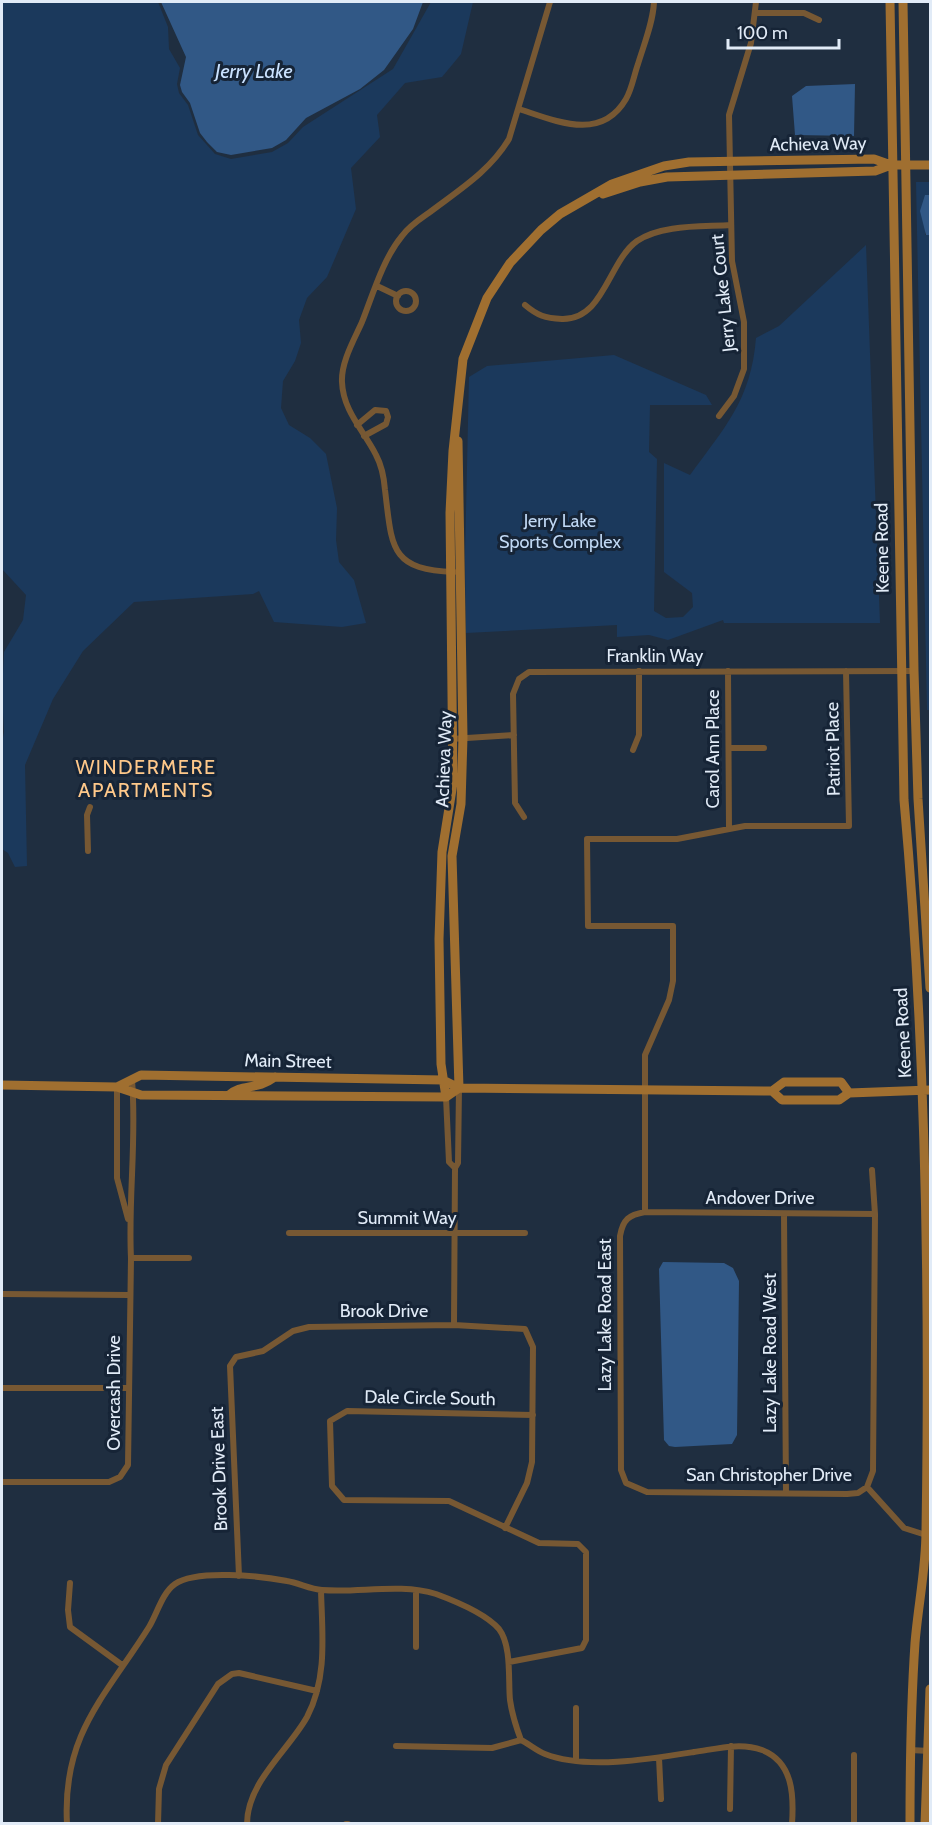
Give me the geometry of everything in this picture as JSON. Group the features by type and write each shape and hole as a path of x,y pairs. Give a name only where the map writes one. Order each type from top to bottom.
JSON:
{"main road":[{"name":"Keene Road","path":"890,2 897,521 904,800 928,1092 928,1535 914,1662 910,1750 910,1824"},
{"name":"Keene Road","path":"903,2 914,671 918,799 930,988"},
{"name":"Achieva Way","path":"446,1097 443,1080 439,939 442,852 453,783 450,503 463,359 487,298 510,263 560,214 612,184 664,166 688,162 874,159 891,165"},
{"name":"Achieva Way","path":"589,198 640,182 667,177 730,173 875,171 891,165"},
{"path":"891,165 930,165"},
{"name":"Achieva Way","path":"456,430 459,451 463,737 461,804 452,856 459,1088"},
{"name":"Main Street","path":"117,1087 141,1076 275,1077 443,1080 459,1088 644,1090 772,1091 784,1082 841,1082 849,1093"},
{"path":"229,1095 235,1089 265,1085 275,1077"},
{"name":"Main Street","path":"2,1085 117,1087 141,1095 446,1097"},
{"path":"446,1097 459,1088"},
{"name":"Main Street","path":"772,1091 782,1100 839,1100 849,1093 928,1092"},
{"path":"925,1824 930,1689"}],"street":[{"path":"461,572 423,570 402,557 390,532 383,472 376,453 347,405 342,380 348,354 402,235 484,172 498,157 509,139 550,2"},
{"path":"519,109 567,125 586,127 602,123 617,113 627,98 651,24 654,2"},
{"name":"Jerry Lake Court","path":"718,416 734,396 744,369 744,322 732,261 729,115 751,43 756,2"},
{"path":"756,13 804,13 819,20"},
{"path":"525,305 539,317 577,318 590,308 620,259 637,241 666,231 731,225"},
{"path":"377,286 398,296"},
{"path":"357,425 375,410 386,411 388,417 386,424 364,436"},
{"path":"633,750 639,735 639,671"},
{"name":"Carol Ann Place","path":"728,671 729,828"},
{"name":"Patriot Place","path":"729,828 849,826 846,671"},
{"name":"Franklin Way","path":"524,817 515,803 514,688 519,679 529,672 914,671"},
{"path":"451,739 514,735"},
{"path":"729,748 764,748"},
{"path":"88,851 87,815 90,807"},
{"path":"645,1212 645,1055 669,999 673,981 673,926 588,926 587,839 677,839 729,828"},
{"name":"Overcash Drive","path":"2,1482 105,1482 120,1477 129,1461 131,1258 129,1224 134,1183 132,1080"},
{"name":"Overcash Drive","path":"117,1087 117,1178 129,1224"},
{"path":"454,1325 455,1168 458,1163 459,1088"},
{"path":"446,1097 448,1162 455,1168"},
{"path":"867,1487 873,1471 875,1214 872,1170"},
{"name":"Andover Drive","path":"645,1212 875,1214"},
{"name":"Lazy Lake Road East","path":"626,1483 621,1470 620,1236 626,1219 631,1214 645,1212"},
{"name":"Lazy Lake Road West","path":"784,1214 786,1493"},
{"name":"Summit Way","path":"289,1233 525,1233"},
{"path":"131,1258 189,1258"},
{"path":"2,1294 129,1295"},
{"name":"Brook Drive","path":"232,1361 239,1356 263,1351 293,1331 309,1327 454,1325 521,1327 530,1336 532,1347 533,1415"},
{"name":"Brook Drive East","path":"232,1361 230,1369 238,1576"},
{"path":"2,1388 128,1388"},
{"name":"Dale Circle South","path":"505,1528 449,1501 344,1500 332,1486 330,1421 347,1411 533,1415"},
{"path":"509,1662 582,1648 586,1640 586,1552 578,1544 539,1543 505,1528 530,1473 533,1415"},
{"name":"San Christopher Drive","path":"626,1483 647,1492 847,1494 858,1493 867,1487 904,1528 928,1535"},
{"path":"67,1824 69,1771 76,1747 94,1706 150,1625 163,1600 173,1586 185,1579 238,1576 289,1581 321,1590 416,1591 450,1600 489,1621 501,1631 509,1662 512,1711 521,1740 545,1754 576,1760 612,1761 659,1758 731,1746 760,1749 772,1755 785,1768 792,1786 792,1824"},
{"path":"70,1583 68,1610 70,1627 122,1665"},
{"path":"247,1824 254,1793 307,1717 317,1691 322,1657 321,1590"},
{"path":"416,1591 416,1647"},
{"path":"158,1824 159,1789 166,1765 218,1684 226,1677 239,1673 317,1691"},
{"path":"576,1708 576,1760"},
{"path":"396,1746 492,1748 521,1740"},
{"path":"730,1809 731,1746"},
{"path":"910,1750 928,1751"},
{"path":"854,1755 854,1824"},
{"path":"659,1758 661,1799"}],"green space":[{"path":"2,2 158,2 168,27 169,49 180,68 177,84 179,93 188,105 198,135 215,154 231,159 272,152 288,143 303,127 393,69 431,2 473,2 461,54 442,77 405,83 377,115 380,137 351,168 356,209 327,277 307,298 299,320 301,343 295,361 283,381 281,408 289,425 310,438 326,454 337,508 336,540 339,562 354,580 366,623 342,627 274,622 259,591 253,594 134,602 83,651 53,699 25,765 27,866 15,867 8,853 2,849 2,743 4,732 2,694 4,652 23,620 26,595 2,569"},
{"path":"916,182 930,182 930,195 925,195 925,235 930,235 930,710 927,710"},
{"name":"Jerry Lake Sports Complex","path":"866,245 880,623 724,623 723,620 668,640 649,635 617,637 617,625 466,633 465,557 469,377 487,366 614,355 706,395 712,405 650,405 649,452 657,459 654,611 666,618 683,617 693,607 692,593 664,572 664,463 690,475 725,427 742,396 753,360 756,338 779,326"}],"water":[{"name":"Jerry Lake","path":"161,2 423,2 413,29 384,70 360,89 306,118 286,140 272,148 231,155 217,152 200,133 190,103 180,85 186,57"},
{"path":"855,84 854,136 795,135 792,96 806,86"},
{"path":"925,195 930,195 930,235 926,235 920,211"},
{"path":"663,1262 724,1263 733,1268 739,1281 737,1435 732,1444 675,1447 669,1446 664,1440 659,1269"}],"district":[{"name":"WINDERMERE APARTMENTS","path":"146,778"}]}
